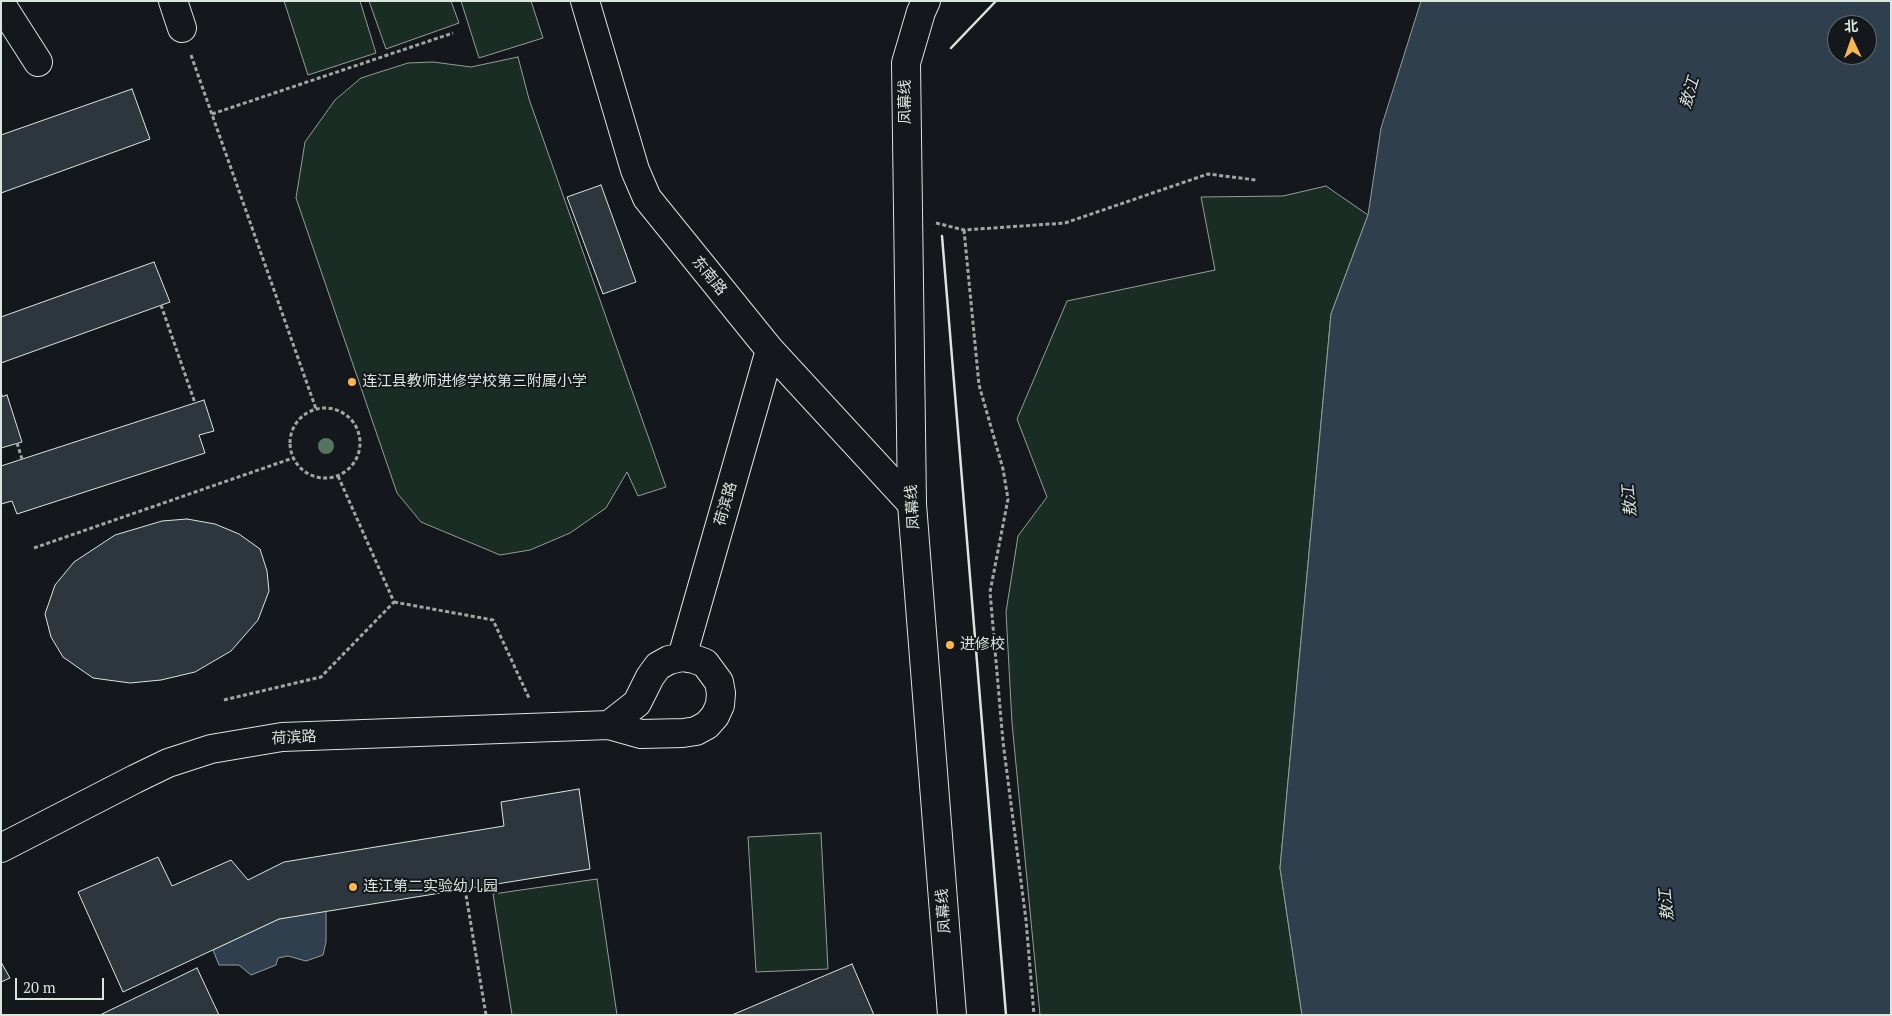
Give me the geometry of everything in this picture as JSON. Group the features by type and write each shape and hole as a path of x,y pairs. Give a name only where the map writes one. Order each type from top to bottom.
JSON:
{"street":[{"path":"173,1 182,28"},
{"name":"东南路","path":"585,1 635,170 647,198 770,350 912,504"},
{"name":"凤幕线","path":"926,1 906,63 912,504 952,1015"},
{"path":"1,4 38,62"},
{"name":"荷滨路","path":"1,848 135,779 168,764 211,749 282,737 610,725 641,734 683,734 696,731 707,725 715,716 720,705 721,693 719,682 704,664 694,659 682,657 770,350"},
{"path":"610,725 637,703 650,677 658,666 682,657"}],"path":[{"path":"182,28 316,409"},
{"path":"212,114 454,33"},
{"path":"907,207 932,222 964,230 1065,223 1208,174 1256,180"},
{"path":"964,230 979,385 1004,468 1008,498 990,592 1003,742 1026,920 1034,1015"},
{"path":"161,305 195,403"},
{"path":"316,409 338,410 355,424 360,434 361,445 353,466 338,476 321,479 309,475 299,468 292,458 290,440 296,423 304,414 316,409"},
{"path":"16,444 22,459"},
{"path":"34,548 292,458"},
{"path":"338,476 394,602"},
{"path":"224,700 321,677 394,602"},
{"path":"394,602 493,620 543,728"},
{"path":"465,889 486,1015"}],"green space":[{"path":"284,1 360,1 376,53 308,75"},
{"path":"369,1 451,1 459,23 386,49"},
{"path":"461,1 531,1 543,38 479,58"},
{"path":"518,57 529,99 666,487 638,496 627,472 606,508 570,533 530,550 500,555 421,522 397,493 296,198 305,142 335,100 361,78 408,63 433,62 471,67"},
{"path":"1326,186 1368,215 1331,314 1280,868 1302,1015 1040,1015 1012,723 1006,612 1018,536 1047,497 1017,419 1067,301 1215,270 1201,197 1283,196"},
{"path":"821,833 828,969 756,972 748,837"},
{"path":"597,879 617,1015 512,1015 493,894"}],"water":[{"name":"敖江","path":"1421,1 1891,1 1891,1015 1302,1015 1280,868 1331,314 1368,215 1381,128"},
{"path":"326,911 326,942 323,955 306,961 288,956 278,958 276,965 251,975 239,965 219,965 213,950 279,919"}],"building":[{"path":"132,89 150,139 1,193 1,135"},
{"path":"601,185 636,282 603,294 567,197"},
{"path":"154,262 170,302 1,363 1,317"},
{"path":"7,395 22,442 1,448 1,397"},
{"path":"204,400 214,431 199,435 205,453 17,514 12,501 1,504 1,466"},
{"path":"187,519 215,524 239,534 260,549 267,571 269,591 258,620 231,651 195,672 161,680 130,683 93,678 63,657 51,637 45,614 55,585 74,562 115,535 162,521"},
{"path":"579,789 590,869 279,919 123,992 78,892 158,857 172,886 231,860 248,880 284,862 504,826 501,802"},
{"path":"1,962 10,978 1,982"},
{"path":"852,964 874,1015 732,1015"},
{"path":"197,968 219,1015 100,1015"}],"wall":[{"path":"951,48 996,1"},
{"path":"942,236 1006,1015"}],"place":[{"name":"连江县教师进修学校第三附属小学","path":"352,382"},
{"name":"进修校","path":"950,645"},
{"name":"连江第二实验幼儿园","path":"353,887"}]}
